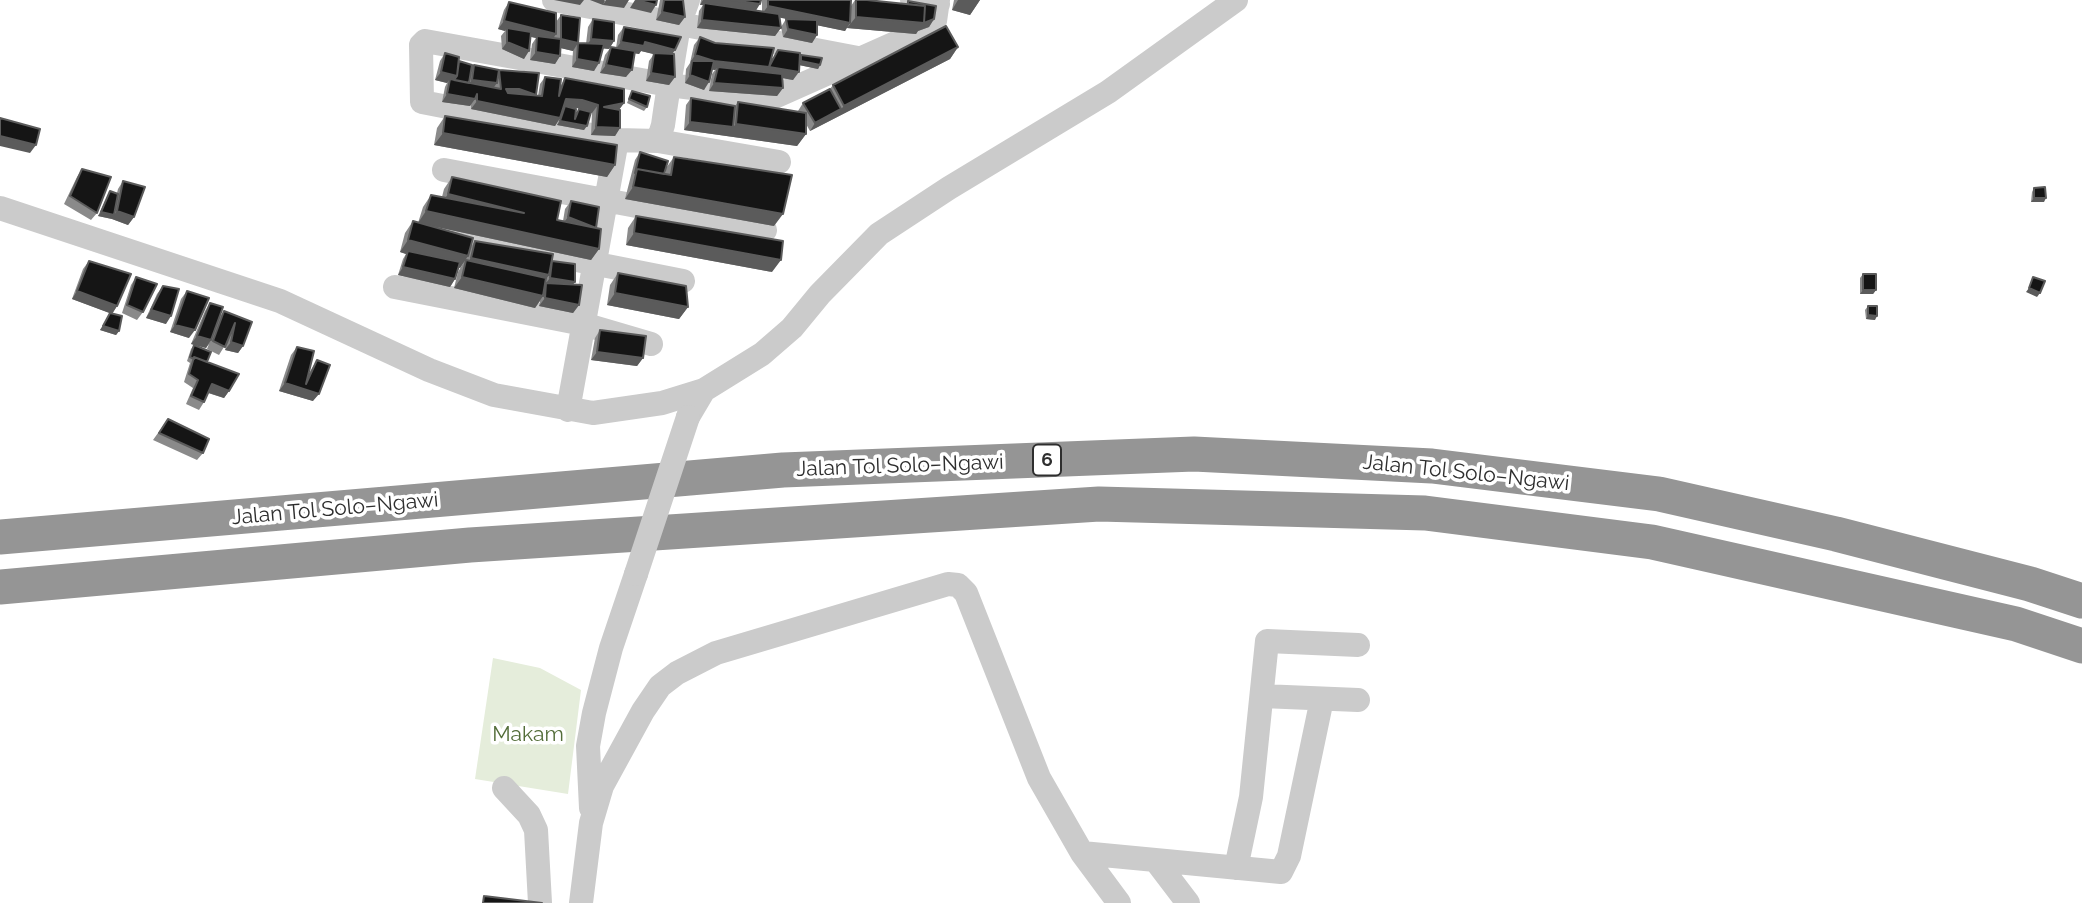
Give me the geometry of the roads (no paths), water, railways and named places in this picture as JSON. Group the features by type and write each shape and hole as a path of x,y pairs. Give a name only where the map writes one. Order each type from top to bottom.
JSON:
{"highway":[{"name":"Jalan Tol Solo–Ngawi","path":"0,537 783,470 1194,454 1432,466 1659,494 1836,534 2030,584 2082,601"},
{"name":"6","path":"0,587 470,545 1099,504 1425,513 1652,542 2003,621 2082,646"}],"street":[{"path":"554,0 863,59"},
{"path":"658,141 679,25 688,0"},
{"path":"779,162 658,141 617,140 426,105 421,99 422,42 669,85 772,98 931,27 938,2 912,0"},
{"path":"0,208 280,301 429,370 494,395 568,410 618,412 704,390 762,354 792,328 820,294 879,234 949,188 1108,92 1236,0"},
{"path":"568,410 617,140"},
{"path":"444,170 765,230"},
{"path":"412,228 683,281"},
{"path":"395,287 583,324 651,344"},
{"path":"592,823 588,746 611,648 688,416 704,390"},
{"path":"581,903 592,823 603,786 643,711 660,686 677,673 716,653 948,584 958,585 966,593 1039,778 1082,853 1119,903"},
{"path":"1236,869 1251,797 1267,641 1358,645"},
{"path":"1262,696 1358,700"},
{"path":"1082,853 1281,872 1286,865 1321,699"},
{"path":"504,788 529,815 536,830 540,903"},
{"path":"1156,861 1188,903"}],"park label":[{"name":"Makam","path":"528,735"}]}
